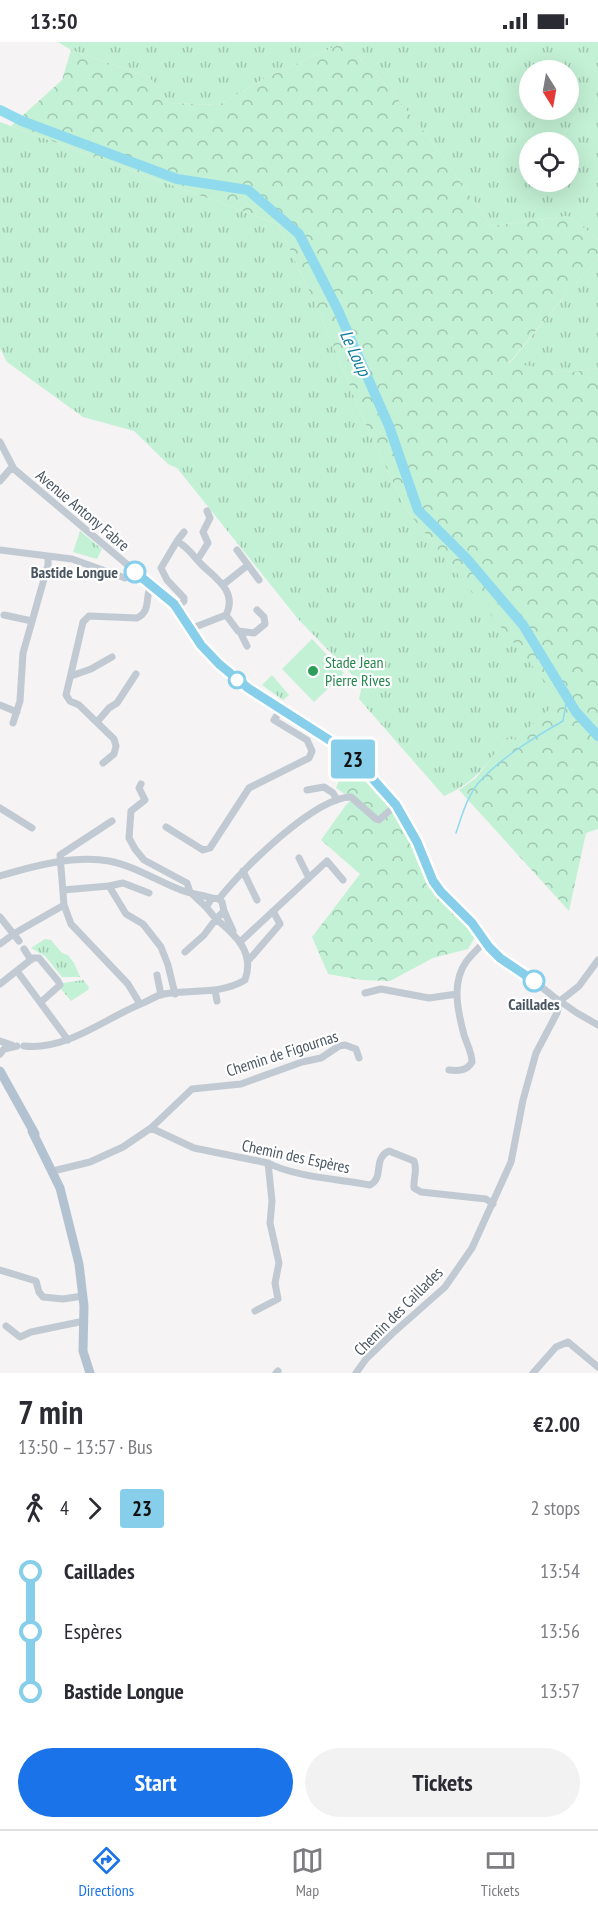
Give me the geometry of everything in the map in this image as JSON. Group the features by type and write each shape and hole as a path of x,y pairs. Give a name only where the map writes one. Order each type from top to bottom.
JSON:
{"main road":[{"path":"0,1062 3,1077 55,1171 60,1188 81,1277 83,1341 90,1373"}],"street":[{"path":"0,442 12,467 0,481"},
{"name":"Avenue Antony Fabre","path":"12,467 177,608 201,645 219,664 248,688 334,743 364,769 396,805 417,842 433,881 447,900 472,923 500,958 564,998 577,1013 598,1024"},
{"path":"198,560 208,543 203,532 210,518 207,511"},
{"path":"177,608 184,598 167,580 161,568 184,532"},
{"path":"177,541 190,549 198,560 224,584 229,598 230,608 226,615 190,629"},
{"path":"0,550 72,559 125,578 133,569"},
{"path":"237,550 259,580"},
{"path":"13,723 20,701 22,653 48,565 48,556"},
{"path":"224,584 248,565"},
{"path":"103,763 114,754 116,746 114,739 66,694 83,622 89,616 137,618 144,615 151,584"},
{"path":"240,632 254,633 265,624 264,617 257,610"},
{"path":"4,615 32,621"},
{"path":"226,615 240,632 247,646"},
{"path":"71,676 91,669 112,657"},
{"path":"97,722 109,708 117,703 136,674"},
{"path":"0,705 16,712"},
{"path":"166,826 203,850 210,849 249,788 309,758 312,751 307,740 274,720 281,709"},
{"path":"24,1046 48,1045 68,1040 161,995 215,990 235,986 245,981 248,961 234,934 190,892 187,883 144,860 129,838 131,811 145,800 140,788 141,784"},
{"path":"307,790 324,787 333,793 337,800"},
{"path":"206,907 288,830 337,800 351,797 379,820 396,805"},
{"path":"0,808 32,828"},
{"path":"112,821 62,852 60,862 64,905 71,924 128,984 140,1004"},
{"path":"299,858 309,878"},
{"path":"0,876 60,862 83,860 107,861 128,866 184,891 216,898 222,902 234,934"},
{"path":"240,942 327,861 343,880"},
{"path":"243,871 258,900"},
{"path":"63,890 108,886 123,882 149,893"},
{"path":"108,886 126,914 143,924 161,947 175,994"},
{"path":"0,944 64,905"},
{"path":"186,952 224,911"},
{"path":"248,961 280,924 273,911"},
{"path":"0,917 15,933 19,941"},
{"path":"449,1070 458,1071 472,1062 460,1020 458,981 465,963 485,941"},
{"path":"24,950 31,960"},
{"path":"0,984 36,957 42,959 60,984 41,1002"},
{"path":"564,998 579,986 598,960"},
{"path":"17,970 68,1040"},
{"path":"157,975 161,995"},
{"path":"364,993 381,989 429,999 457,994"},
{"path":"215,990 217,1001"},
{"name":"Chemin des Caillades","path":"356,1373 366,1359 445,1287 472,1248 511,1162 523,1100 536,1053 564,998"},
{"path":"0,1041 17,1046 4,1049 0,1054"},
{"name":"Chemin de Figournas","path":"55,1171 107,1155 151,1128 192,1089 241,1084 302,1062 321,1058 339,1046 351,1046 356,1049 359,1058"},
{"name":"Chemin des Espères","path":"151,1128 194,1148 268,1162 279,1168 327,1179 370,1185 379,1175 378,1164 383,1154 389,1151 414,1161 417,1169 413,1182 414,1188 421,1192 486,1199 493,1204"},
{"path":"255,1311 278,1299 275,1283 279,1263 270,1223 272,1200 268,1162"},
{"path":"0,1270 36,1281 42,1297 63,1299 83,1296"},
{"path":"6,1326 20,1337 30,1332 84,1322"},
{"path":"533,1373 556,1347 568,1342 598,1367"}],"green space":[{"path":"58,42 598,42 598,239 568,216 491,226 430,139 381,79 343,43 265,78 219,105 169,103 149,77 71,50"},
{"path":"343,43 381,79 430,139 491,226 568,216 598,239 598,259 509,363 572,372 598,368 598,829 586,833 569,911 459,790 476,778 506,739 515,740 560,700 407,511 366,425 321,316 278,224 11,126 62,80 71,50 149,77 169,103 219,105 265,78"},
{"path":"0,122 278,224 321,316 366,425 407,511 561,700 515,740 506,739 479,772 464,785 444,796 359,699 362,685 298,619 177,468 168,464 134,431 83,417 7,362 0,348"},
{"path":"598,259 598,368 572,372 509,364 566,294"},
{"path":"80,531 102,549 97,559 73,552"},
{"name":"Stade Jean Pierre Rives","path":"312,639 344,673 314,702 282,669"},
{"path":"272,675 289,695 283,700 262,685"},
{"path":"348,758 388,799 423,847 441,896 466,921 475,937 468,949 433,958 390,981 362,980 328,974 312,937 360,874 321,840 352,799 336,788"},
{"path":"45,939 51,940 62,953 68,955 80,977 62,977 45,956 31,948"},
{"path":"83,980 89,987 88,990 71,1001 61,989 63,983"}],"waterway":[{"name":"Le Loup","path":"0,110 22,121 177,179 248,190 299,234 337,308 389,426 418,510 467,559 523,625 576,712 598,736"},
{"path":"456,833 466,804 477,785 510,754 563,721 567,698"}],"bus line":[{"name":"23","path":"135,572 174,604 201,645 219,664 248,688 334,743 364,769 396,805 417,842 433,881 447,900 472,923 500,958 534,981"}],"place":[{"name":"Bastide Longue","path":"135,572"},
{"name":"Stade Jean Pierre Rives","path":"313,671"},
{"name":"Caillades","path":"534,981"}]}
